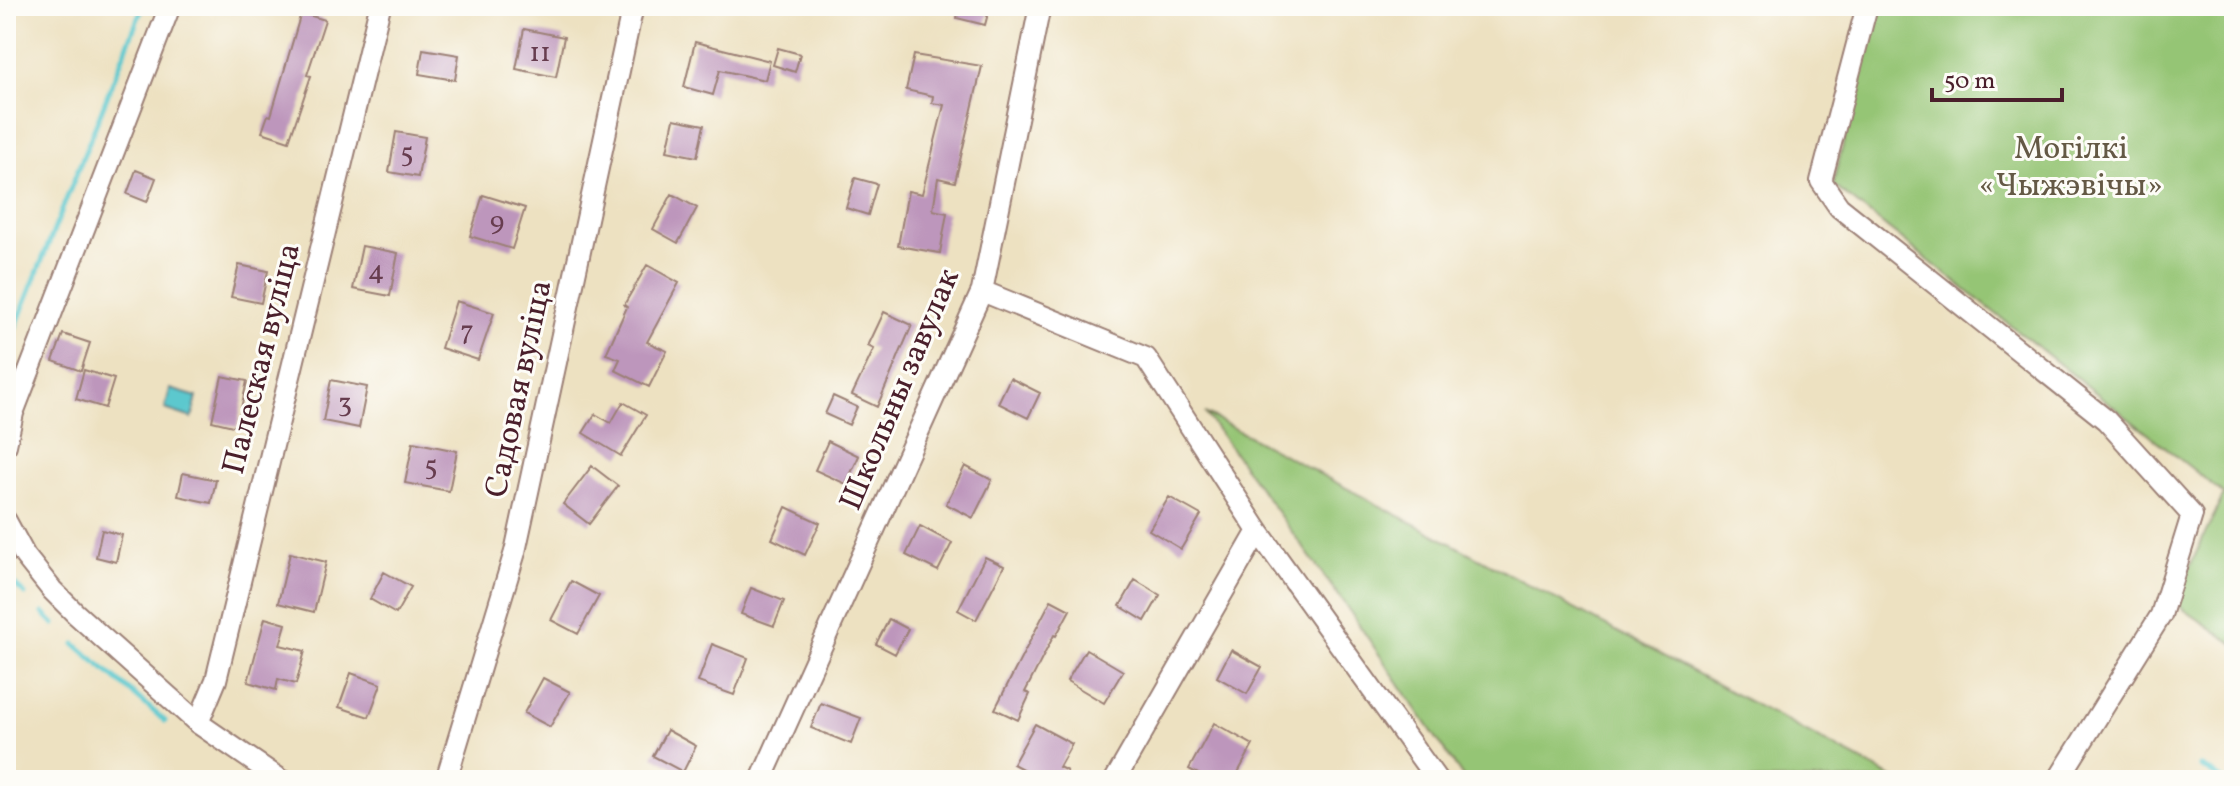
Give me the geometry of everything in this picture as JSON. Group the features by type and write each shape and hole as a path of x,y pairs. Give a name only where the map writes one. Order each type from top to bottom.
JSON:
{"street":[{"path":"6,445 13,413 170,6"},
{"name":"Палеская вуліца","path":"198,723 216,680 380,6"},
{"name":"Садовая вуліца","path":"446,780 515,552 633,6"},
{"name":"Школьны завулак","path":"761,780 982,291 1040,6"},
{"path":"1867,6 1821,181 1839,207 2106,420 2192,515 2161,615 2058,780"},
{"path":"982,291 1146,358 1258,531 1437,780"},
{"path":"6,521 25,556 52,590 198,723 281,780"},
{"path":"1115,780 1258,531"}],"green space":[{"name":"Могілкі «Чыжэвічы»","path":"1877,6 2234,6 2234,644 2173,602 2224,494 1833,185"},
{"path":"1205,413 1897,780 1465,780 1346,606"}],"water":[{"path":"170,389 197,397 192,418 165,409"}],"building":[{"path":"959,6 990,6 985,25 957,18"},
{"path":"301,13 325,20 307,75 311,76 289,141 262,132 268,115 271,116"},
{"path":"524,29 564,37 556,77 516,69"},
{"path":"695,42 770,61 765,80 720,70 713,95 684,87"},
{"path":"778,48 800,54 795,72 773,65"},
{"path":"423,49 459,55 455,80 419,74"},
{"path":"914,55 982,66 955,182 938,178 933,210 947,213 940,253 898,246 908,191 922,194 944,105 932,103 933,96 906,90"},
{"path":"674,119 704,125 697,157 667,151"},
{"path":"396,132 425,137 418,177 389,172"},
{"path":"136,170 156,178 147,202 127,194"},
{"path":"855,178 877,184 868,215 846,208"},
{"path":"672,194 697,208 678,243 653,229"},
{"path":"483,195 525,208 512,249 470,236"},
{"path":"362,246 398,253 390,296 353,289"},
{"path":"239,265 268,271 261,303 231,297"},
{"path":"647,265 679,283 647,342 667,351 649,387 615,370 620,359 606,354 627,307 624,305"},
{"path":"456,301 494,313 478,360 441,348"},
{"path":"884,312 912,325 877,407 852,395 874,349 868,346"},
{"path":"63,334 90,343 81,371 53,361"},
{"path":"84,370 114,379 105,408 76,399"},
{"path":"222,376 247,381 237,427 212,421"},
{"path":"1010,378 1040,393 1028,418 998,403"},
{"path":"331,380 367,387 359,428 323,421"},
{"path":"833,396 857,407 849,425 825,414"},
{"path":"623,402 646,415 621,456 583,433 595,414 611,423"},
{"path":"828,441 859,456 846,484 815,470"},
{"path":"413,442 457,451 449,491 405,483"},
{"path":"592,466 618,486 589,524 563,504"},
{"path":"965,466 992,480 973,518 946,504"},
{"path":"183,473 216,480 211,503 178,496"},
{"path":"1169,497 1201,515 1181,549 1149,530"},
{"path":"786,507 820,523 805,555 772,539"},
{"path":"920,526 952,543 938,571 906,555"},
{"path":"102,530 122,535 116,562 96,557"},
{"path":"290,553 326,562 314,612 278,603"},
{"path":"985,557 1004,566 976,620 958,610"},
{"path":"384,572 411,587 396,614 370,599"},
{"path":"1135,580 1160,595 1145,621 1120,606"},
{"path":"571,581 599,596 578,634 551,620"},
{"path":"751,588 784,601 774,626 741,614"},
{"path":"1051,600 1070,610 1025,692 1030,694 1018,720 995,709"},
{"path":"265,618 286,624 280,645 305,651 296,684 278,679 276,690 248,682"},
{"path":"889,619 908,629 895,654 876,644"},
{"path":"712,644 748,658 734,695 698,682"},
{"path":"1086,649 1123,671 1104,703 1067,681"},
{"path":"1231,650 1262,667 1247,694 1217,677"},
{"path":"351,673 381,684 369,717 339,707"},
{"path":"543,678 570,692 550,727 524,713"},
{"path":"821,703 861,718 851,744 811,728"},
{"path":"1214,723 1253,745 1234,780 1209,780 1189,769"},
{"path":"1035,724 1072,744 1059,767 1067,771 1062,780 1026,780 1030,773 1013,764"},
{"path":"667,730 696,746 683,772 653,756"}],"waterway":[{"path":"6,351 143,6"},
{"path":"6,577 25,594"},
{"path":"43,613 54,624"},
{"path":"75,644 165,721"},
{"path":"2200,766 2223,780"}]}
